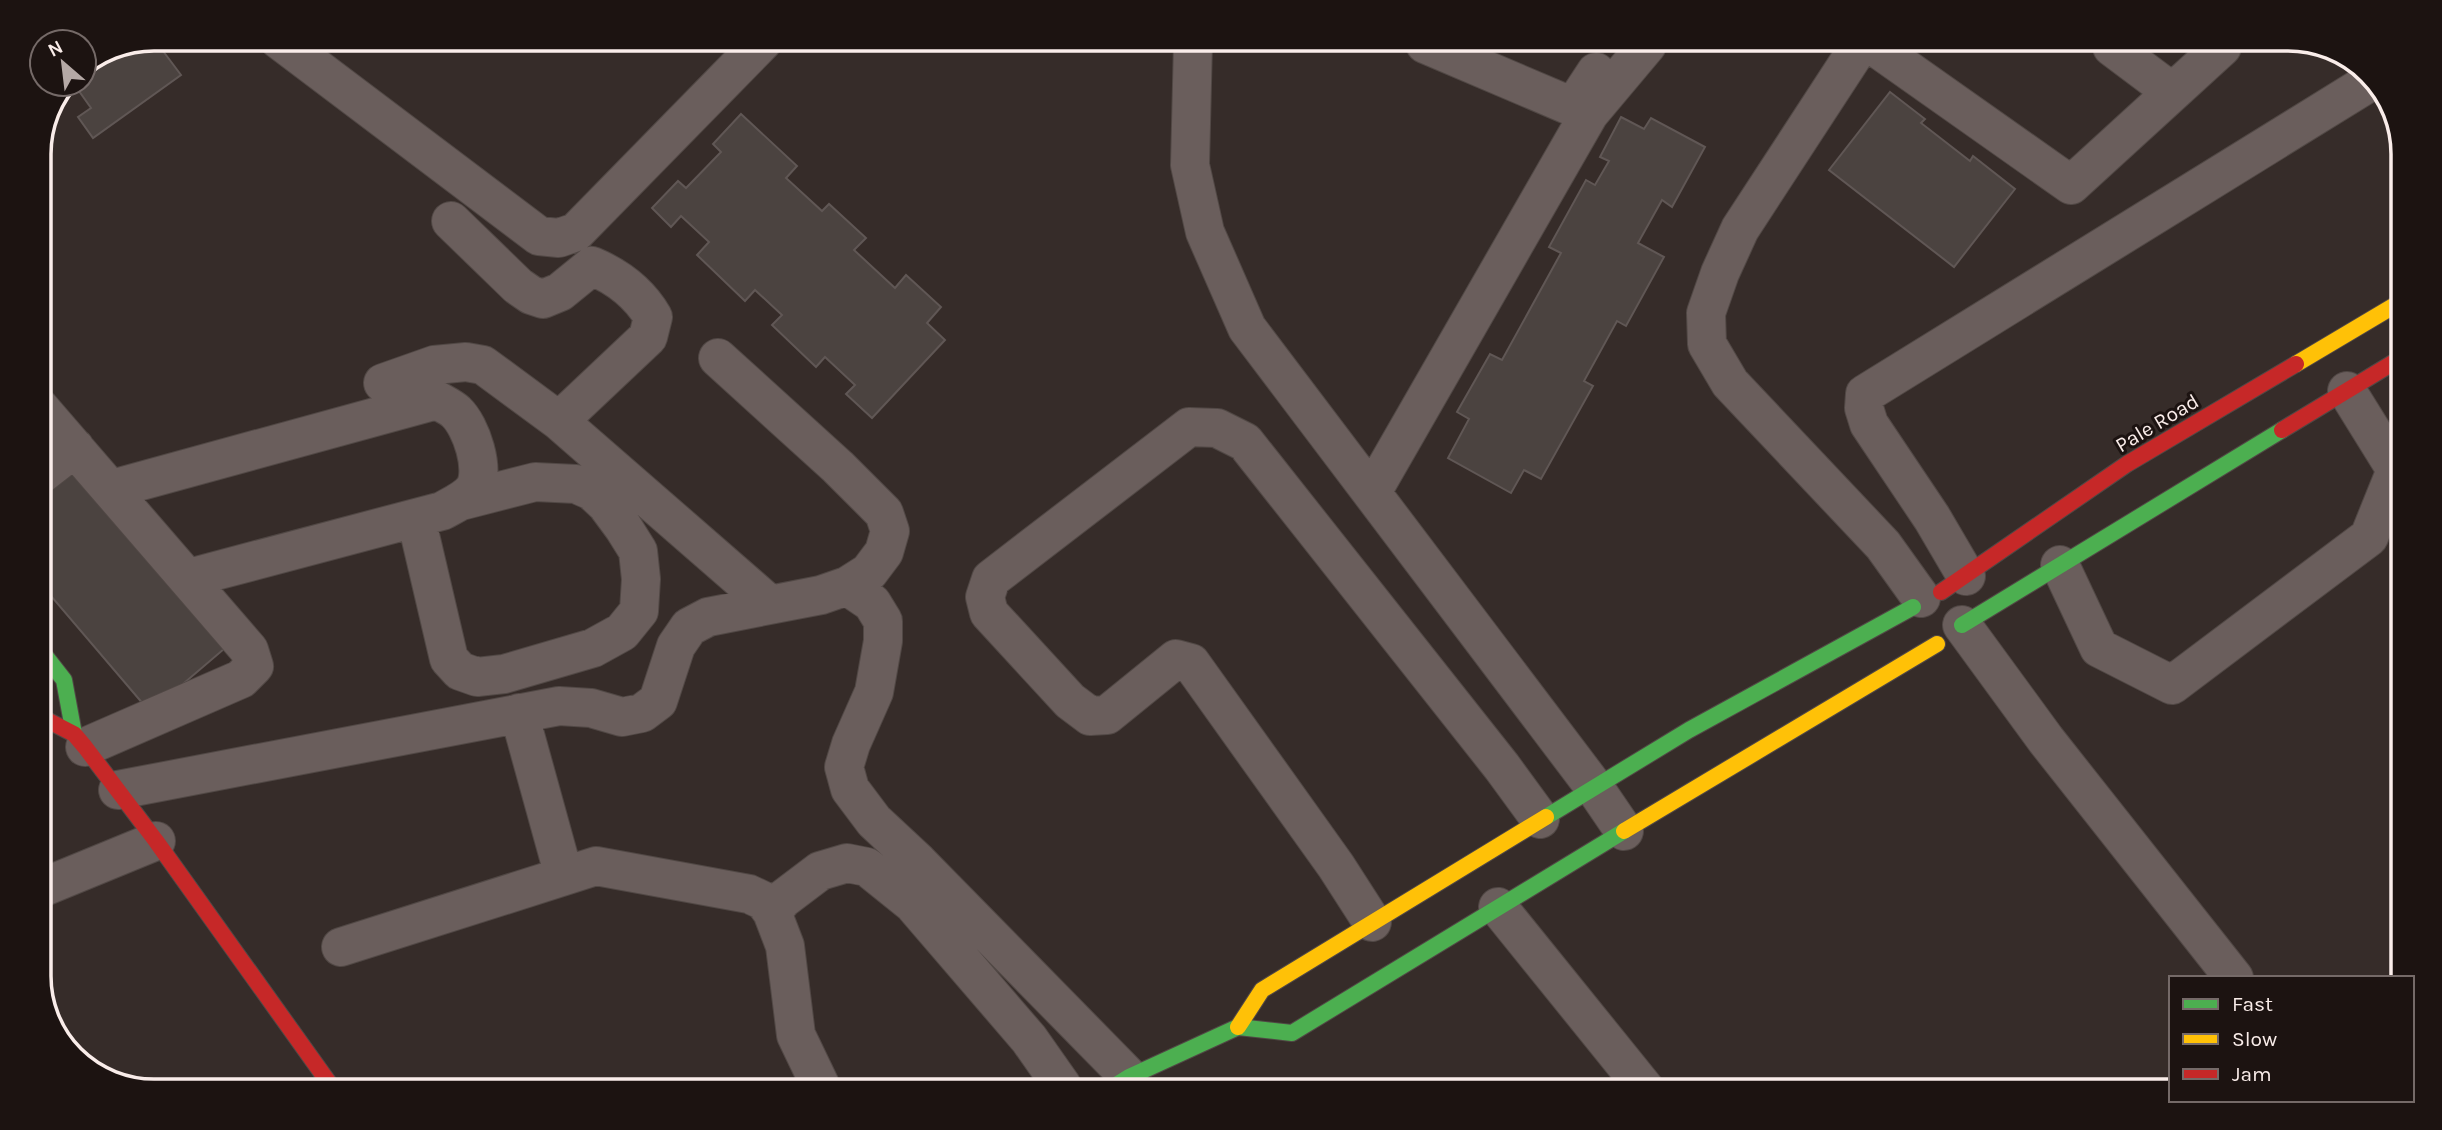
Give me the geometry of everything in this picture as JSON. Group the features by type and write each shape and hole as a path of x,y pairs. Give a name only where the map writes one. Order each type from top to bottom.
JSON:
{"street":[{"path":"294,51 539,236 559,238 576,232 753,51"},
{"path":"1193,51 1190,165 1205,232 1247,328 1594,787 1624,831"},
{"path":"1471,53 1573,107 1609,51"},
{"path":"1372,492 1589,114 1642,51"},
{"path":"1857,51 1740,229 1706,313 1707,344 1730,383 1883,545 1939,611 2046,740 2232,976"},
{"path":"1881,51 2071,186 2218,51"},
{"path":"2117,51 2172,92"},
{"path":"1939,611 1932,518 1870,424 1864,408 1865,394 2365,85"},
{"path":"451,221 531,295 543,299 560,292 592,266 608,273 642,299 653,317 648,337 559,421"},
{"name":"Pale Road","path":"1939,611 2127,464 2391,308"},
{"path":"118,790 559,705 591,708 622,717 642,713 657,701 676,646 689,627 708,617 821,595 847,586 869,572 884,552 890,531 884,513 719,358"},
{"path":"383,383 434,365 466,362 483,365 559,421 769,604"},
{"path":"1238,1027 1262,990 1689,730 1939,611 2060,565 2391,364"},
{"path":"2347,391 2391,462"},
{"path":"112,489 437,400 456,411 468,427 478,469 475,488 442,511 189,578"},
{"path":"51,421 249,650 254,666 241,679 79,741"},
{"path":"1372,922 1336,866 1191,663 1176,659 1107,715 1090,716 1070,701 989,613 985,597 991,579 1189,427 1217,428 1245,442 1502,767 1540,819"},
{"path":"51,467 75,448"},
{"path":"416,518 449,659 460,671 477,677 504,674 593,648 622,632 639,611 641,579 638,551 618,519 592,491 576,484 535,482 461,500"},
{"path":"2060,565 2099,648 2172,685 2369,537 2391,482"},
{"path":"847,586 872,603 883,621 883,641 874,692 844,767 850,789 874,821 918,862 1118,1079"},
{"path":"1127,1079 1238,1027 1292,1033 1624,831 1939,611"},
{"path":"51,663 64,680 79,741"},
{"path":"519,713 564,876"},
{"path":"51,724 79,741 118,790 326,1079"},
{"path":"51,883 156,841"},
{"path":"772,912 783,899 821,871 847,863 867,867 913,904 1029,1039 1057,1079"},
{"path":"341,947 596,866 749,894 764,901 772,912 785,946 796,1035 817,1079"},
{"path":"1499,907 1637,1079"}],"building":[{"path":"163,51 181,75 93,138 78,117 91,108 84,98 98,98 98,67 114,59 134,53"},
{"path":"1890,92 1925,119 1921,123 1970,161 1973,156 2015,189 1954,267 1829,170"},
{"path":"741,114 797,166 786,178 822,211 829,204 866,238 854,250 895,288 906,275 941,307 927,323 945,340 872,418 846,394 855,385 825,357 816,367 772,325 782,315 755,290 745,301 697,255 709,242 681,216 671,227 652,208 678,181 686,188 721,152 713,144"},
{"path":"1621,117 1644,129 1651,118 1705,147 1672,207 1662,200 1638,243 1664,257 1626,326 1617,321 1584,381 1593,386 1541,479 1524,470 1511,493 1448,458 1469,419 1457,412 1490,354 1502,360 1561,253 1549,247 1586,180 1595,185 1609,161 1600,157"},
{"path":"69,468 224,649 150,712 51,596 51,484"}],"traffic: fast":[{"path":"1962,625 2282,430"},
{"path":"1546,817 1689,730 1913,607"},
{"path":"51,663 64,680 74,734"},
{"path":"1126,1079 1238,1027 1292,1033 1624,831"}],"traffic: slow":[{"path":"2296,364 2391,308"},
{"path":"1624,831 1937,644"},
{"path":"1238,1027 1262,990 1546,817"}],"traffic: jam":[{"path":"1941,592 2127,464 2296,364"},
{"path":"2282,430 2391,364"},
{"path":"51,722 74,734 85,747 156,841 326,1079"}]}
